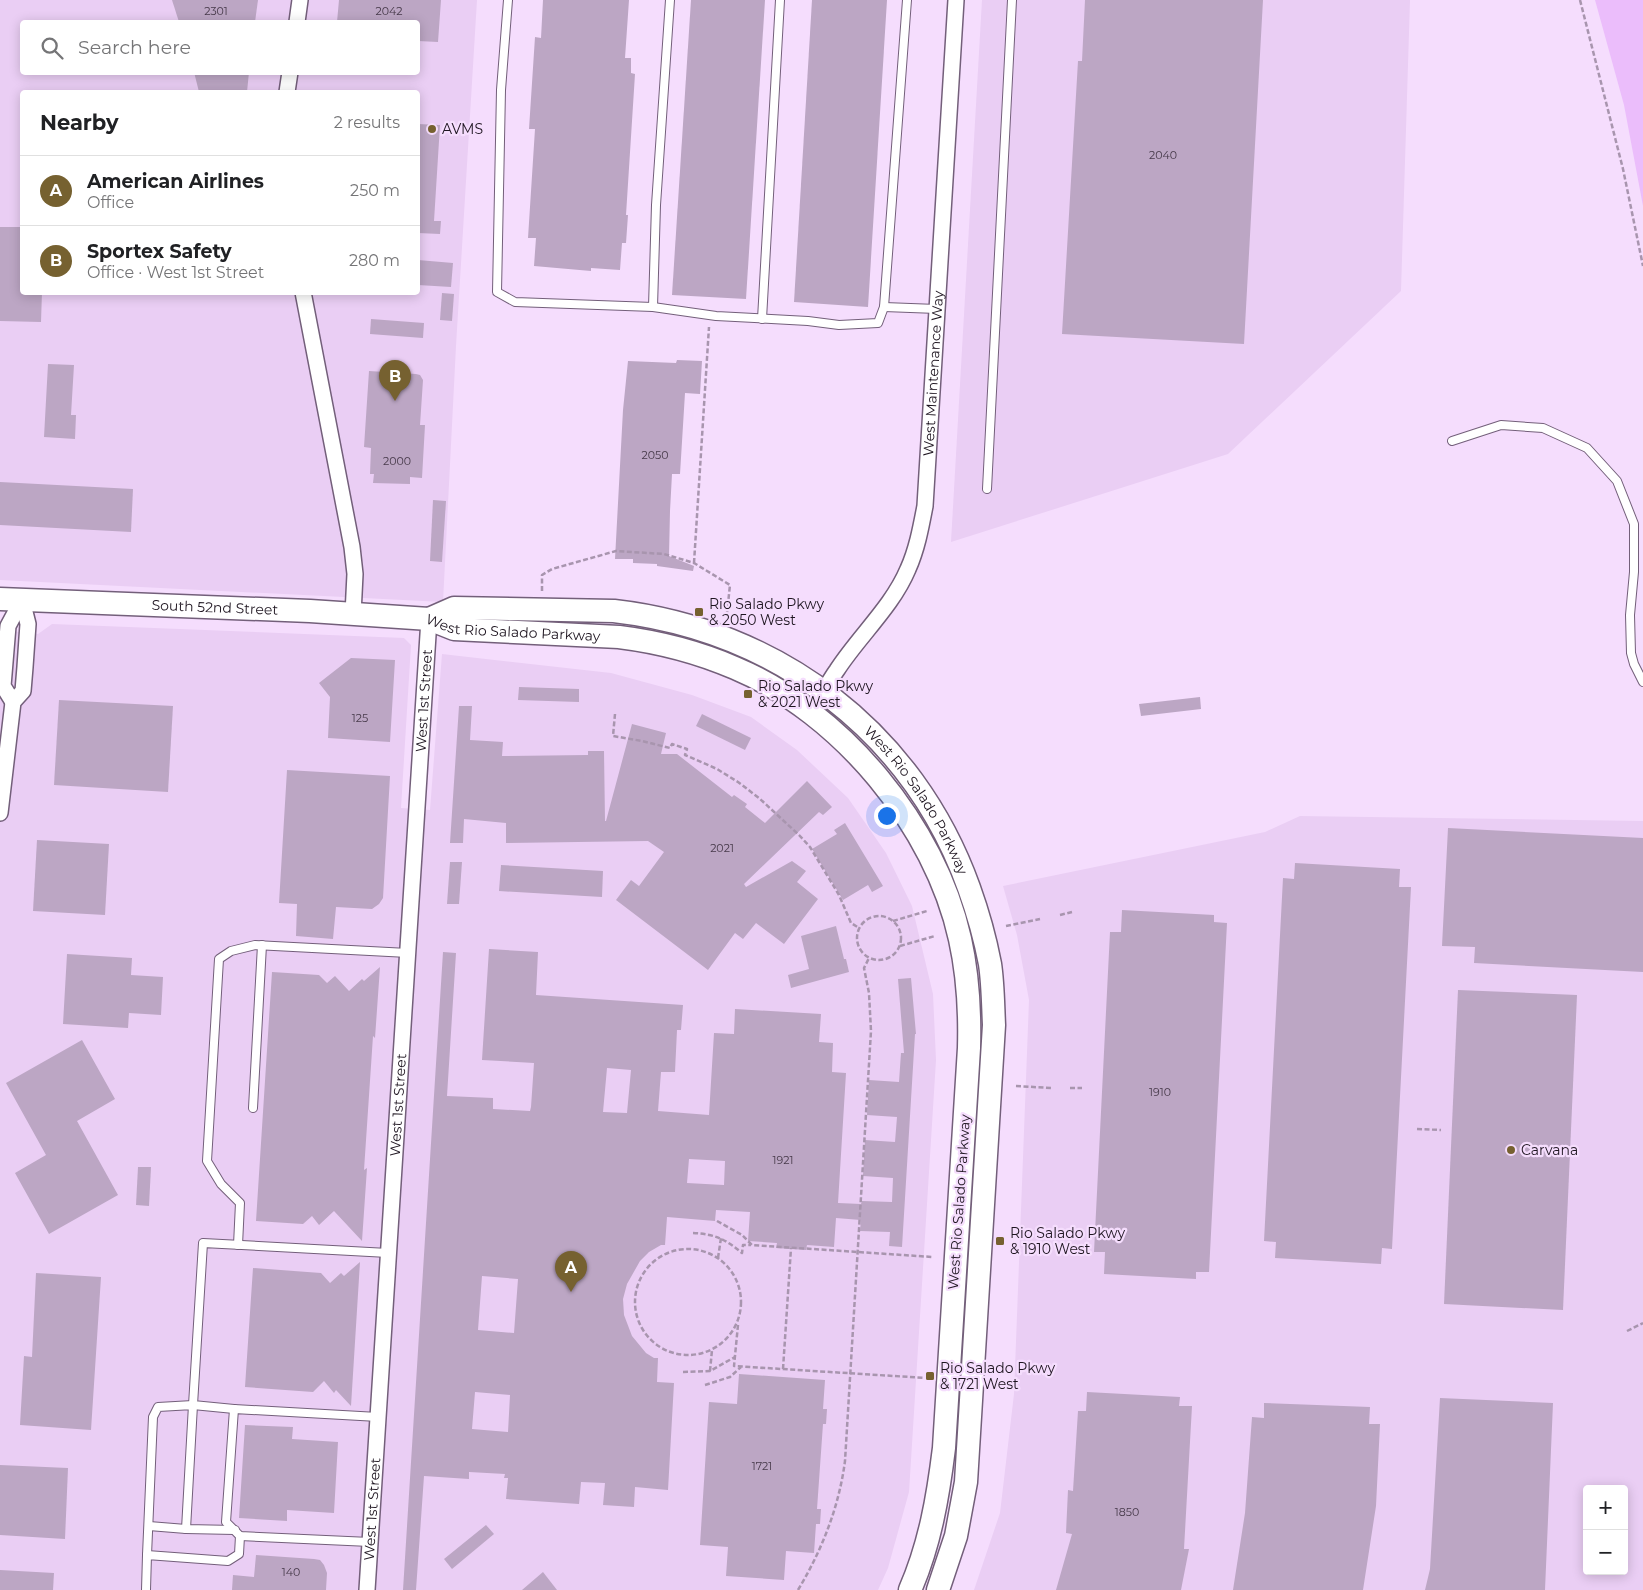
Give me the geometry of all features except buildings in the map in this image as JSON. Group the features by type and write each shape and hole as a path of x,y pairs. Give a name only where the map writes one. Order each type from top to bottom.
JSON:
{"main road":[{"name":"South 52nd Street","path":"11,600 310,611 429,619"},
{"name":"West Rio Salado Parkway","path":"429,619 454,608 597,610 639,614 689,626 726,638 777,662 824,692 872,731 902,765 944,828 977,912 990,965 994,1025 968,1462 962,1510 956,1536 938,1590"},
{"name":"West Rio Salado Parkway","path":"429,619 454,629 618,637 667,645 737,668 780,692 810,712 863,759 896,799 915,830 945,894 959,937 966,979 970,1027 944,1448 936,1512 925,1552 910,1590"}],"street":[{"path":"297,20 300,0"},
{"name":"West Maintenance Way","path":"810,712 836,671 895,593 908,569 919,536 925,506 956,0"},
{"path":"287,90 290,75"},
{"path":"304,295 352,547 355,574 353,614"},
{"path":"11,600 3,686 13,702"},
{"path":"0,814 13,702 23,690 28,624 11,600"},
{"name":"West 1st Street","path":"367,1590 429,619"}],"lane":[{"path":"508,0 501,90 497,292 515,302 653,308 716,316 808,321 839,326 878,323 884,307 907,0"},
{"path":"653,308 656,205 670,0"},
{"path":"762,319 780,0"},
{"path":"988,490 1012,0"},
{"path":"884,307 937,309"},
{"path":"1452,441 1501,425 1543,428 1587,448 1617,481 1634,524 1630,653 1643,682"},
{"path":"238,1245 240,1203 221,1184 207,1160 219,959 231,951 255,945 408,953"},
{"path":"253,1108 262,945"},
{"path":"186,1529 203,1243 388,1253"},
{"path":"146,1590 153,1417 158,1407 193,1405 378,1417"},
{"path":"147,1555 228,1560 239,1554 238,1533 226,1522 234,1409"},
{"path":"148,1526 370,1542"}],"path":[{"path":"1580,0 1623,169 1643,266"},
{"path":"694,562 709,326"},
{"path":"542,596 542,575 552,569 616,551 664,554 694,562 730,586 727,613"},
{"path":"615,714 613,736 670,748 672,744 687,749 685,755 717,769 759,798 810,847 840,895 852,923 859,928"},
{"path":"893,922 927,911"},
{"path":"1060,914 1072,912"},
{"path":"900,946 900,933 893,922 884,917 877,916 864,922 859,928 856,938 860,951 869,958 878,961 891,957 900,946 935,936"},
{"path":"1006,926 1040,918"},
{"path":"798,1590 821,1548 838,1501 844,1461 871,1031 869,993 864,968 869,958"},
{"path":"1016,1086 1051,1088"},
{"path":"1070,1088 1082,1088"},
{"path":"1418,1129 1440,1130"},
{"path":"717,1221 742,1235 752,1245"},
{"path":"693,1233 713,1235 721,1238 742,1253 743,1245 752,1245 934,1257"},
{"path":"718,1258 721,1238"},
{"path":"738,1323 729,1337 712,1350 701,1354 684,1356 666,1351 651,1341 640,1326 635,1308 636,1289 644,1272 657,1258 673,1250 692,1248 709,1252 723,1261 734,1274 740,1290 742,1307 738,1323 734,1366 926,1378"},
{"path":"783,1369 791,1248"},
{"path":"1627,1331 1643,1322"},
{"path":"710,1371 712,1350"},
{"path":"683,1372 710,1371 735,1357"},
{"path":"705,1385 730,1377 742,1366"}],"shaded area":[{"path":"0,0 477,0 443,602 0,580"},
{"path":"982,0 1410,0 1401,291 1228,454 951,542"},
{"path":"1595,0 1643,0 1643,206 1624,105"},
{"path":"52,624 404,638 411,645 401,808 430,810 442,654 611,673 692,695 751,717 797,750 848,798 886,853 912,906 933,994 936,1060 909,1492 888,1568 878,1590 0,1590 0,630 38,634"},
{"path":"1300,816 1643,821 1643,1590 974,1590 1000,1513 1014,1394 1029,1000 1017,935 1003,886 1265,832"}],"place":[{"name":"AVMS","path":"432,129"},
{"name":"Sportex Safety","path":"395,401"},
{"name":"Rio Salado Pkwy & 2050 West","path":"699,612"},
{"name":"Rio Salado Pkwy & 2021 West","path":"748,694"},
{"name":"Carvana","path":"1511,1150"},
{"name":"Rio Salado Pkwy & 1910 West","path":"1000,1241"},
{"name":"American Airlines","path":"571,1292"},
{"name":"Rio Salado Pkwy & 1721 West","path":"930,1376"}]}
